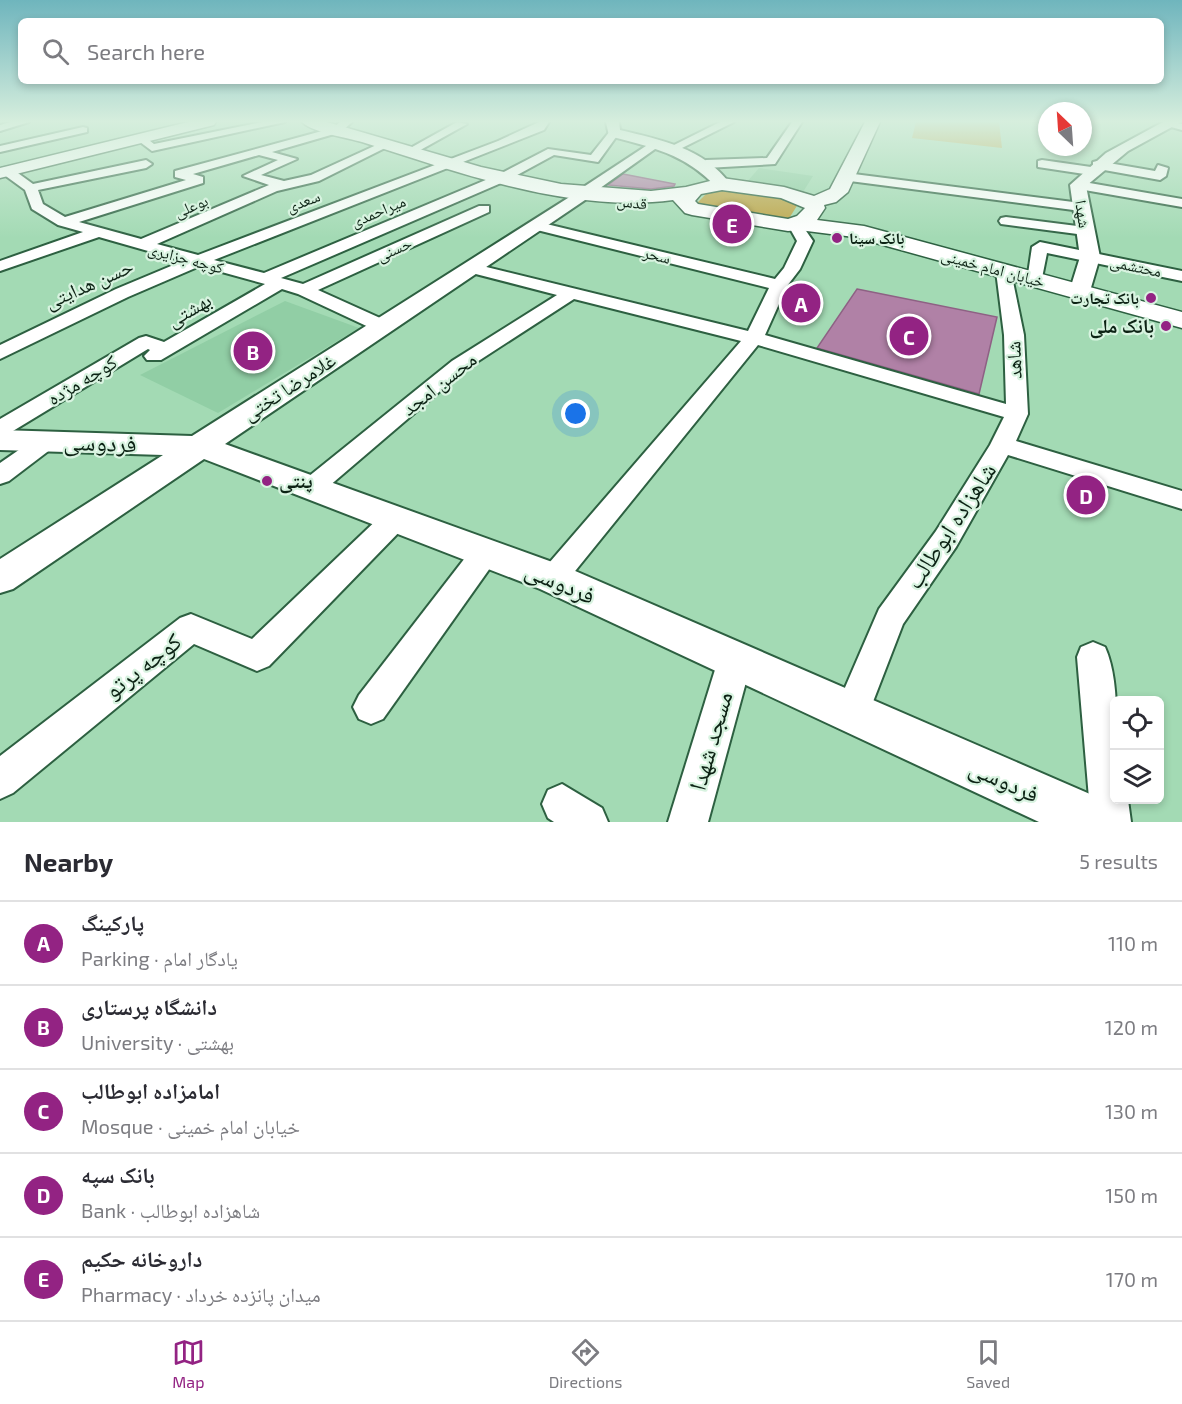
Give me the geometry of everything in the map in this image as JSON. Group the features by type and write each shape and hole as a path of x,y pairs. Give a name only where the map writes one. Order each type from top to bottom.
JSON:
{"main road":[{"path":"2,171 50,160"},
{"name":"قدس","path":"445,160 578,194 692,200 806,215"},
{"path":"692,200 706,185 722,184 784,193 806,215 838,192 854,160"},
{"name":"خیابان امام خمینی","path":"806,215 856,231 1182,320"},
{"name":"خیابان امام خمینی","path":"806,215 844,223 1182,313"}],"street":[{"path":"63,222 199,180 178,174 228,160"},
{"path":"284,185 249,176 288,160"},
{"name":"بوعلی","path":"141,245 284,185 315,178 352,160"},
{"name":"سعدی","path":"198,261 460,160"},
{"name":"میراحمدی","path":"273,281 504,177 535,160"},
{"path":"578,194 630,160"},
{"path":"699,160 706,164 722,184"},
{"path":"706,164 771,160"},
{"name":"شهدا","path":"1083,286 1090,256 1078,185 1104,160"},
{"path":"31,188 146,164"},
{"path":"1042,164 1160,176 1162,168"},
{"name":"کوچه جزایری","path":"2,171 31,188 37,206 63,222 304,290 382,326"},
{"path":"846,177 1081,207"},
{"path":"1078,185 1182,203"},
{"name":"غلامرضا تختی","path":"0,578 470,268 578,194"},
{"name":"حسنی","path":"304,290 484,208"},
{"path":"553,578 754,338 779,285 792,269 805,241 806,215"},
{"path":"1006,221 1085,231"},
{"name":"سحر","path":"534,225 779,285"},
{"path":"0,266 96,232"},
{"name":"محتشمی","path":"1036,274 1040,247 1182,276"},
{"name":"حسن هدایتی","path":"0,353 51,325 198,261"},
{"path":"470,268 754,338 1017,414"},
{"name":"شاهد","path":"1002,445 1017,414 1014,335 1004,271"},
{"name":"بهشتی","path":"159,353 273,281"},
{"name":"محسن امجد","path":"312,488 459,365 573,292"},
{"name":"کوچه مژده","path":"0,429 146,342 159,353"},
{"name":"فردوسی","path":"0,440 200,446 553,578 1095,822"},
{"path":"0,475 48,441"},
{"name":"شاهزاده ابوطالب","path":"852,713 890,618 946,539 1002,445 1182,500"},
{"name":"کوچه پرتو","path":"0,780 191,628 256,656 395,519"},
{"path":"371,707 484,553"},
{"path":"1093,657 1111,822"},
{"name":"مسجد شهدا","path":"688,822 735,660"}],"shaded area":[{"path":"759,168 813,176 803,192 746,183"},
{"path":"713,187 800,201 788,220 696,204"},
{"path":"285,301 359,328 218,413 140,375"}],"building":[{"path":"623,174 675,184 651,189 608,185"},
{"path":"857,289 997,317 979,394 817,348"}],"place":[{"name":"داروخانه حکیم","path":"732,224"},
{"name":"بانک سینا","path":"837,238"},
{"name":"بانک تجارت","path":"1151,298"},
{"name":"پارکینگ","path":"801,303"},
{"name":"بانک ملی","path":"1166,326"},
{"name":"امامزاده ابوطالب","path":"909,336"},
{"name":"دانشگاه پرستاری","path":"253,351"},
{"name":"پنتی","path":"267,481"},
{"name":"بانک سپه","path":"1086,495"}]}
